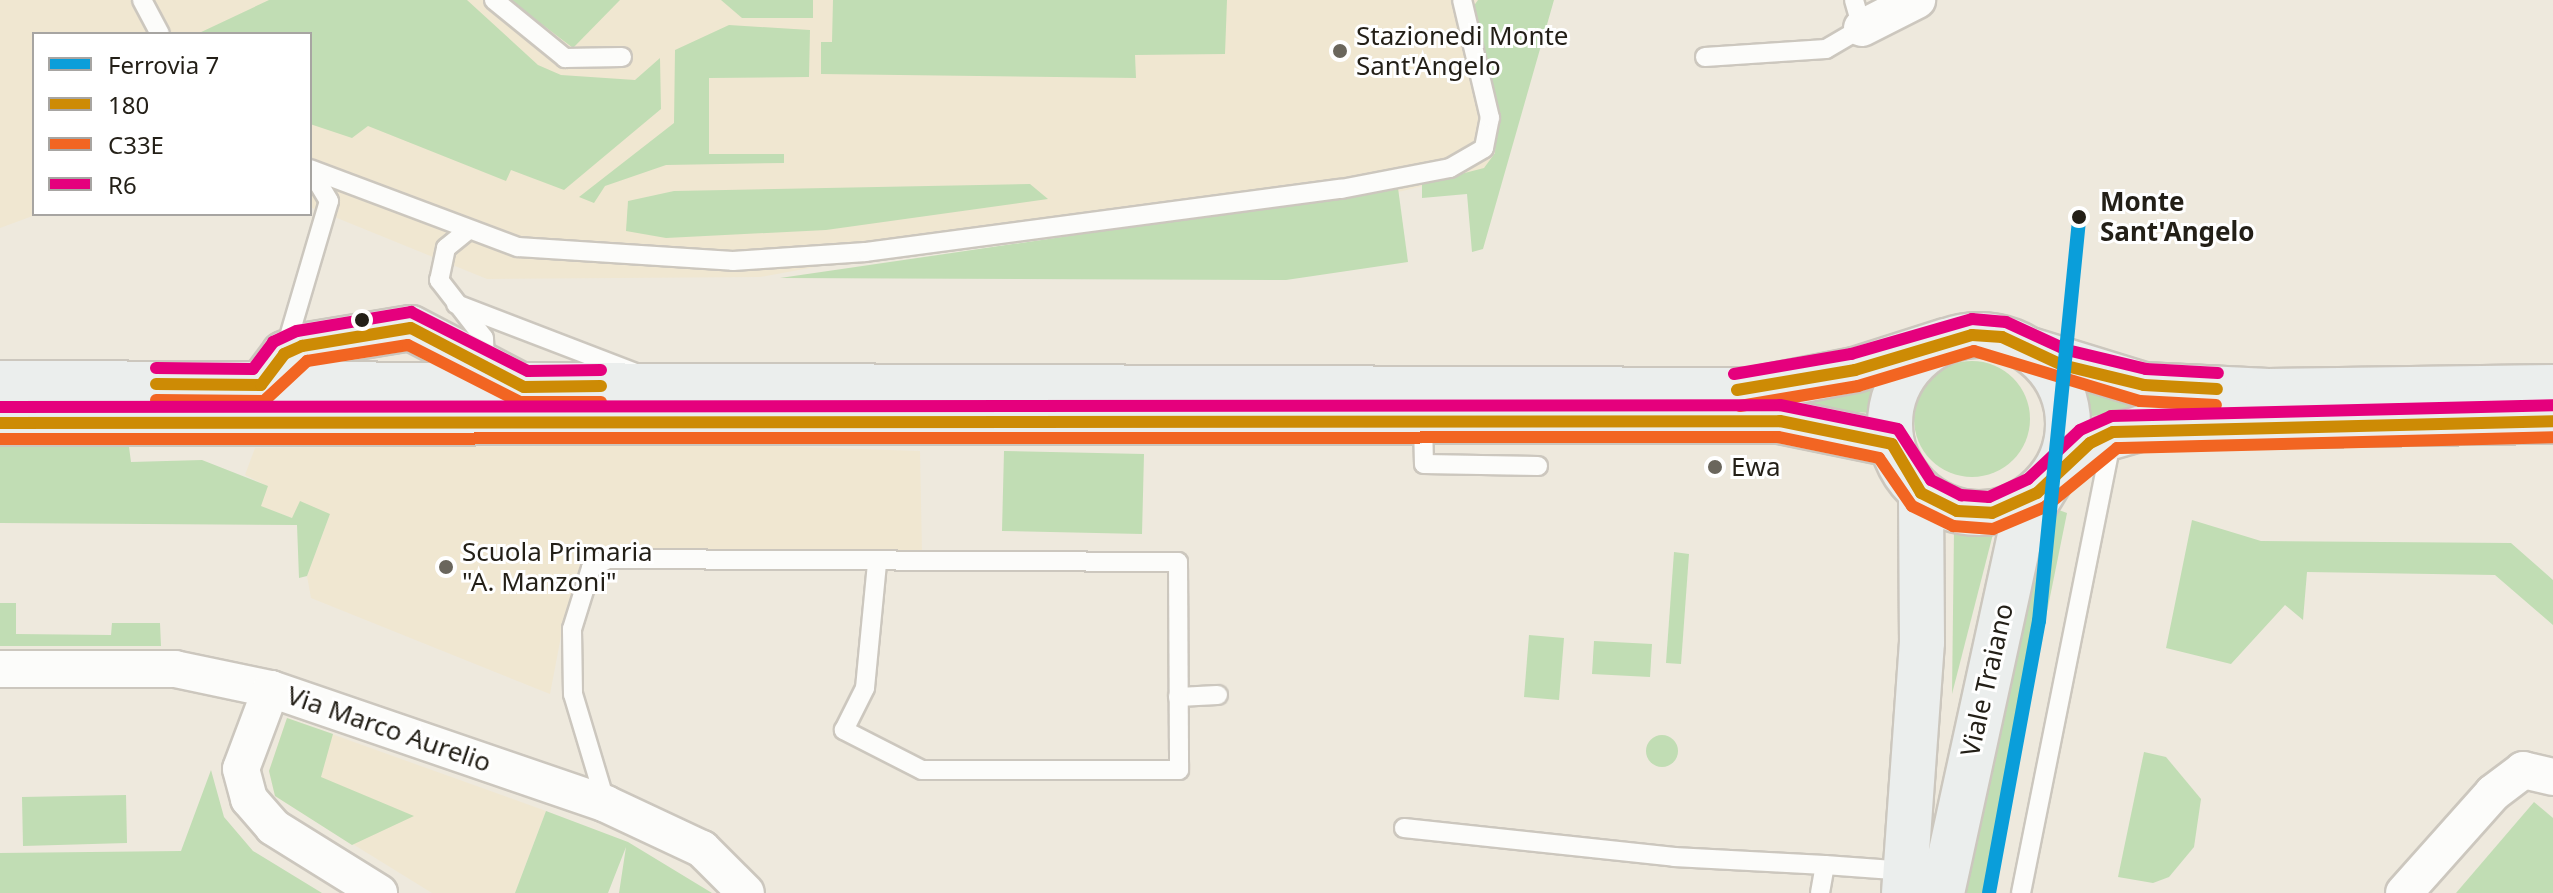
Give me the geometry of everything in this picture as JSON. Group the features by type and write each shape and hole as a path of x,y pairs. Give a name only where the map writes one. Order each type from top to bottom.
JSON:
{"main road":[{"path":"273,369 321,339 411,328 498,381"},
{"path":"0,383 273,369 498,381 665,385 1752,390 1855,370 1946,341 2002,337 2030,350 2144,385 2268,391 2553,387"},
{"path":"1946,341 1917,359 1898,385 1892,444 1897,463 1921,493 1957,511 1992,513 2021,503 2053,475 2113,432 2553,421"},
{"path":"2030,350 2064,397 2068,435 2053,475"},
{"path":"462,428 498,381"},
{"path":"0,423 462,428 540,419 1780,421 1892,444"},
{"name":"Viale Traiano","path":"1918,886 2022,526 2053,475"},
{"path":"1918,886 1921,493"}],"street":[{"path":"1858,14 1917,0"},
{"name":"Via Marco Aurelio","path":"0,669 175,669 271,689 606,804 702,849 746,893"},
{"path":"271,689 241,769 249,799 273,827 379,893"},
{"path":"2404,893 2493,793 2523,770 2553,777"}],"lane":[{"path":"142,0 159,32"},
{"path":"494,0 565,58 622,57"},
{"path":"312,171 467,231 554,253 763,259 881,250 1450,168 1484,148 1490,118 1462,0"},
{"path":"1705,57 1826,49 1858,14"},
{"path":"273,369 329,201 312,173"},
{"path":"467,231 440,260 441,288 484,338 498,381"},
{"path":"456,304 665,385"},
{"path":"1423,421 1424,464 1538,466"},
{"path":"2021,893 2113,432"},
{"path":"606,804 573,694 572,629 591,568 608,559 877,564 1178,562 1179,770 922,770 844,730 865,688 877,564"},
{"path":"1178,697 1218,695"},
{"path":"1404,828 1674,857 1825,865 1918,886"},
{"path":"1820,893 1825,865"}],"shaded area":[{"path":"0,0 1491,0 1497,168 1328,209 1097,215 760,277 487,279 312,208 312,32 32,32 33,216 0,228"},
{"name":"Scuola Primaria \"A. Manzoni\"","path":"740,445 920,451 922,553 648,557 589,550 566,610 550,694 311,598 307,576 330,514 292,518 260,506 267,486 245,475 255,448"},
{"path":"287,718 546,811 515,893 432,893 275,796 269,771"}],"green space":[{"path":"269,0 467,0 538,65 561,75 635,80 660,58 661,109 564,190 511,170 506,181 368,126 352,138 312,125 312,32 201,32"},
{"path":"510,0 620,0 573,48"},
{"path":"721,0 813,0 813,18 742,18"},
{"path":"833,0 1227,0 1225,54 1135,55 1136,78 821,74 821,42 832,42"},
{"path":"1478,0 1554,0 1483,249 1472,252 1467,194 1422,198 1422,184 1484,168 1495,153 1496,100 1461,24"},
{"path":"729,25 810,30 809,77 709,78 709,154 784,154 784,163 666,165 605,186 594,203 579,197 674,123 675,50"},
{"path":"1030,184 1048,199 826,230 666,238 626,231 628,201 674,191"},
{"path":"1398,188 1408,262 1286,280 780,278"},
{"path":"1972,361 1994,365 2013,378 2026,397 2030,419 2026,441 2013,460 1994,473 1972,477 1950,473 1931,460 1918,441 1914,419 1918,397 1931,378 1950,365"},
{"path":"1874,378 1869,413 1747,403"},
{"path":"2088,386 2155,404 2083,418"},
{"path":"0,447 129,447 131,462 202,460 268,486 261,506 292,518 300,501 330,514 307,576 299,578 297,525 0,523"},
{"path":"1004,451 1144,454 1142,534 1002,531"},
{"path":"2048,506 2067,513 1990,893 1959,893"},
{"path":"2192,520 2261,541 2511,543 2553,580 2553,625 2495,575 2307,572 2303,620 2285,605 2231,664 2166,648"},
{"path":"1954,531 1993,534 1952,694"},
{"path":"1674,552 1689,554 1681,664 1666,663"},
{"path":"0,603 16,603 16,634 111,635 112,623 160,623 161,646 0,646"},
{"path":"1529,635 1564,638 1559,700 1524,697"},
{"path":"1594,641 1652,644 1650,677 1592,674"},
{"path":"287,718 333,734 321,777 414,816 352,845 275,796 269,771"},
{"path":"1662,735 1673,740 1678,751 1673,762 1662,767 1651,762 1646,751 1651,740"},
{"path":"2144,752 2166,757 2201,799 2194,847 2169,877 2153,883 2118,877"},
{"path":"211,770 224,817 253,851 322,893 0,893 0,853 181,851"},
{"path":"126,795 127,843 23,846 22,797"},
{"path":"2534,802 2553,818 2553,893 2456,893"},
{"path":"546,811 628,842 712,893 619,893 626,847 608,893 515,893"}],"rail line":[{"name":"7","path":"1989,893 2039,621 2079,217"}],"transit line":[{"name":"R6","path":"156,368 253,369 273,342 297,331 411,312 528,371 601,370"},
{"name":"R6","path":"1734,374 1851,354 1972,319 2006,322 2067,350 2146,369 2218,373"},
{"name":"180","path":"156,384 261,385 284,354 302,346 411,328 524,387 601,386"},
{"name":"180","path":"1737,390 1855,370 1972,335 2002,337 2062,365 2144,385 2217,389"},
{"name":"C33E","path":"156,400 264,401 307,361 408,345 520,402 601,402"},
{"name":"C33E","path":"1740,406 1858,386 1974,351 2140,401 2216,405"},
{"name":"R6","path":"0,407 1780,405 1898,429 1931,480 1961,495 1989,497 2028,479 2080,430 2111,416 2553,405"},
{"name":"180","path":"0,423 1780,421 1892,444 1921,493 1957,511 1992,513 2037,493 2090,443 2113,432 2553,421"},
{"name":"C33E","path":"0,439 1778,437 1879,458 1912,506 1953,526 1993,529 2045,507 2117,448 2553,437"}],"place":[{"name":"Stazionedi Monte Sant'Angelo","path":"1340,51"},
{"name":"Monte Sant'Angelo","path":"2079,217"},
{"name":"Ewa","path":"1715,467"},
{"name":"Scuola Primaria \"A. Manzoni\"","path":"446,567"}]}
